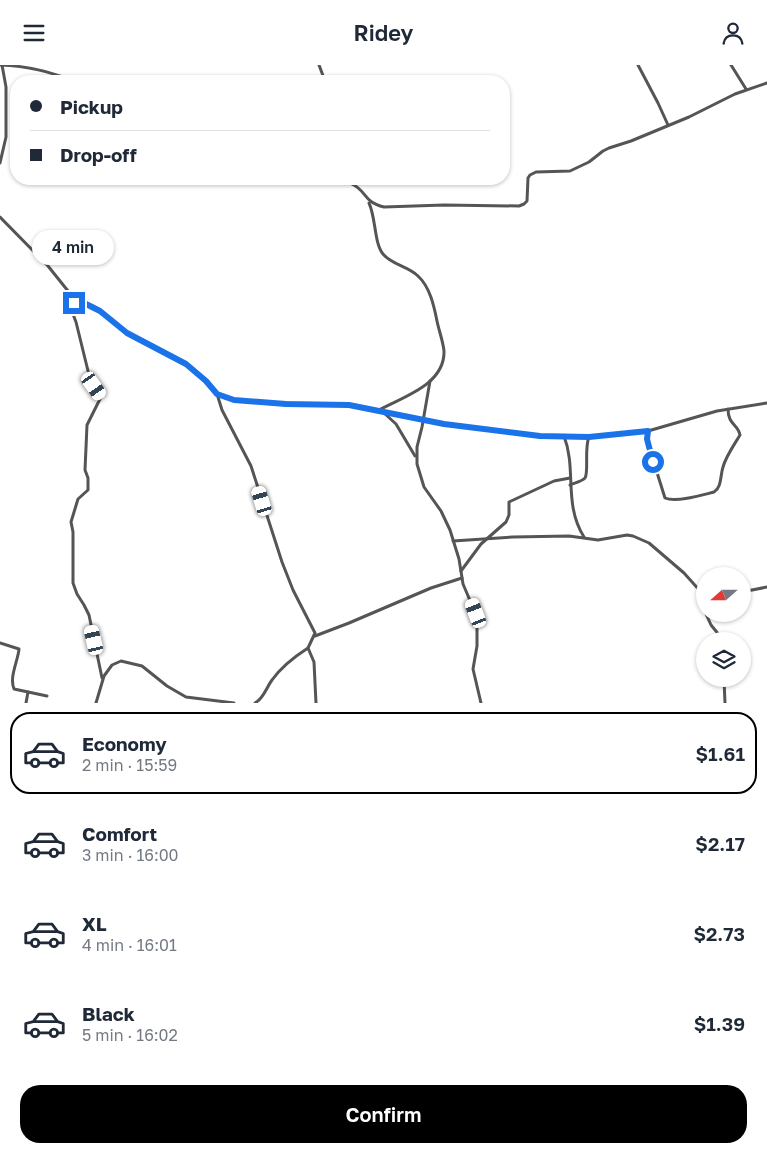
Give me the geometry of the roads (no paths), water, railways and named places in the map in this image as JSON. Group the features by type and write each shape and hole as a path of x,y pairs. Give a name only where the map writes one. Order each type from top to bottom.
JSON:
{"street":[{"path":"0,163 6,137 6,87 1,65 31,68 59,75"},
{"path":"638,65 668,125"},
{"path":"731,65 746,89"},
{"path":"368,201 384,207 444,205 519,206 527,201 528,178 536,172 570,171 588,162 602,151 689,117 746,89 767,83"},
{"path":"353,185 368,201 374,217 379,248 382,253 391,261 406,267 420,277 432,299 444,352 441,364 430,381 415,392 379,410"},
{"path":"0,217 48,266 70,294 100,311 127,333 186,364 202,377 217,394 225,398 250,402 349,405 444,424 512,433 589,437 648,431 709,413 767,403"},
{"path":"80,301 74,303 71,309 90,379 101,397 87,425 85,470 88,478 88,490 78,499 71,522 73,532 73,583 88,615 102,678"},
{"path":"416,456 430,381"},
{"path":"217,394 222,410 251,466 282,562 315,636"},
{"path":"648,431 647,439 650,453 657,468 665,497 668,499 679,499 714,492 718,489 724,463 740,435 740,432 729,419 728,409"},
{"path":"379,410 392,418 416,456 424,487 441,511 450,530 462,578 478,620 477,646 473,669 481,703"},
{"path":"564,436 570,457 570,485 573,511 584,537"},
{"path":"570,485 583,479 586,475 586,451 589,437"},
{"path":"461,571 488,538 507,520 509,502 554,481 570,478"},
{"path":"453,541 569,536 598,539 627,535 638,537 649,543 681,570 696,586"},
{"path":"255,703 262,697 279,671 292,658 308,648 315,636 431,588 462,578"},
{"path":"751,590 767,587"},
{"path":"0,643 19,649 12,684 14,689 47,696"},
{"path":"308,648 314,662 316,703"},
{"path":"96,703 102,678 112,665 121,661 142,666 186,697 234,703"},
{"path":"724,687 724,703"},
{"path":"26,703 28,692"},
{"path":"262,697 263,703"}]}
